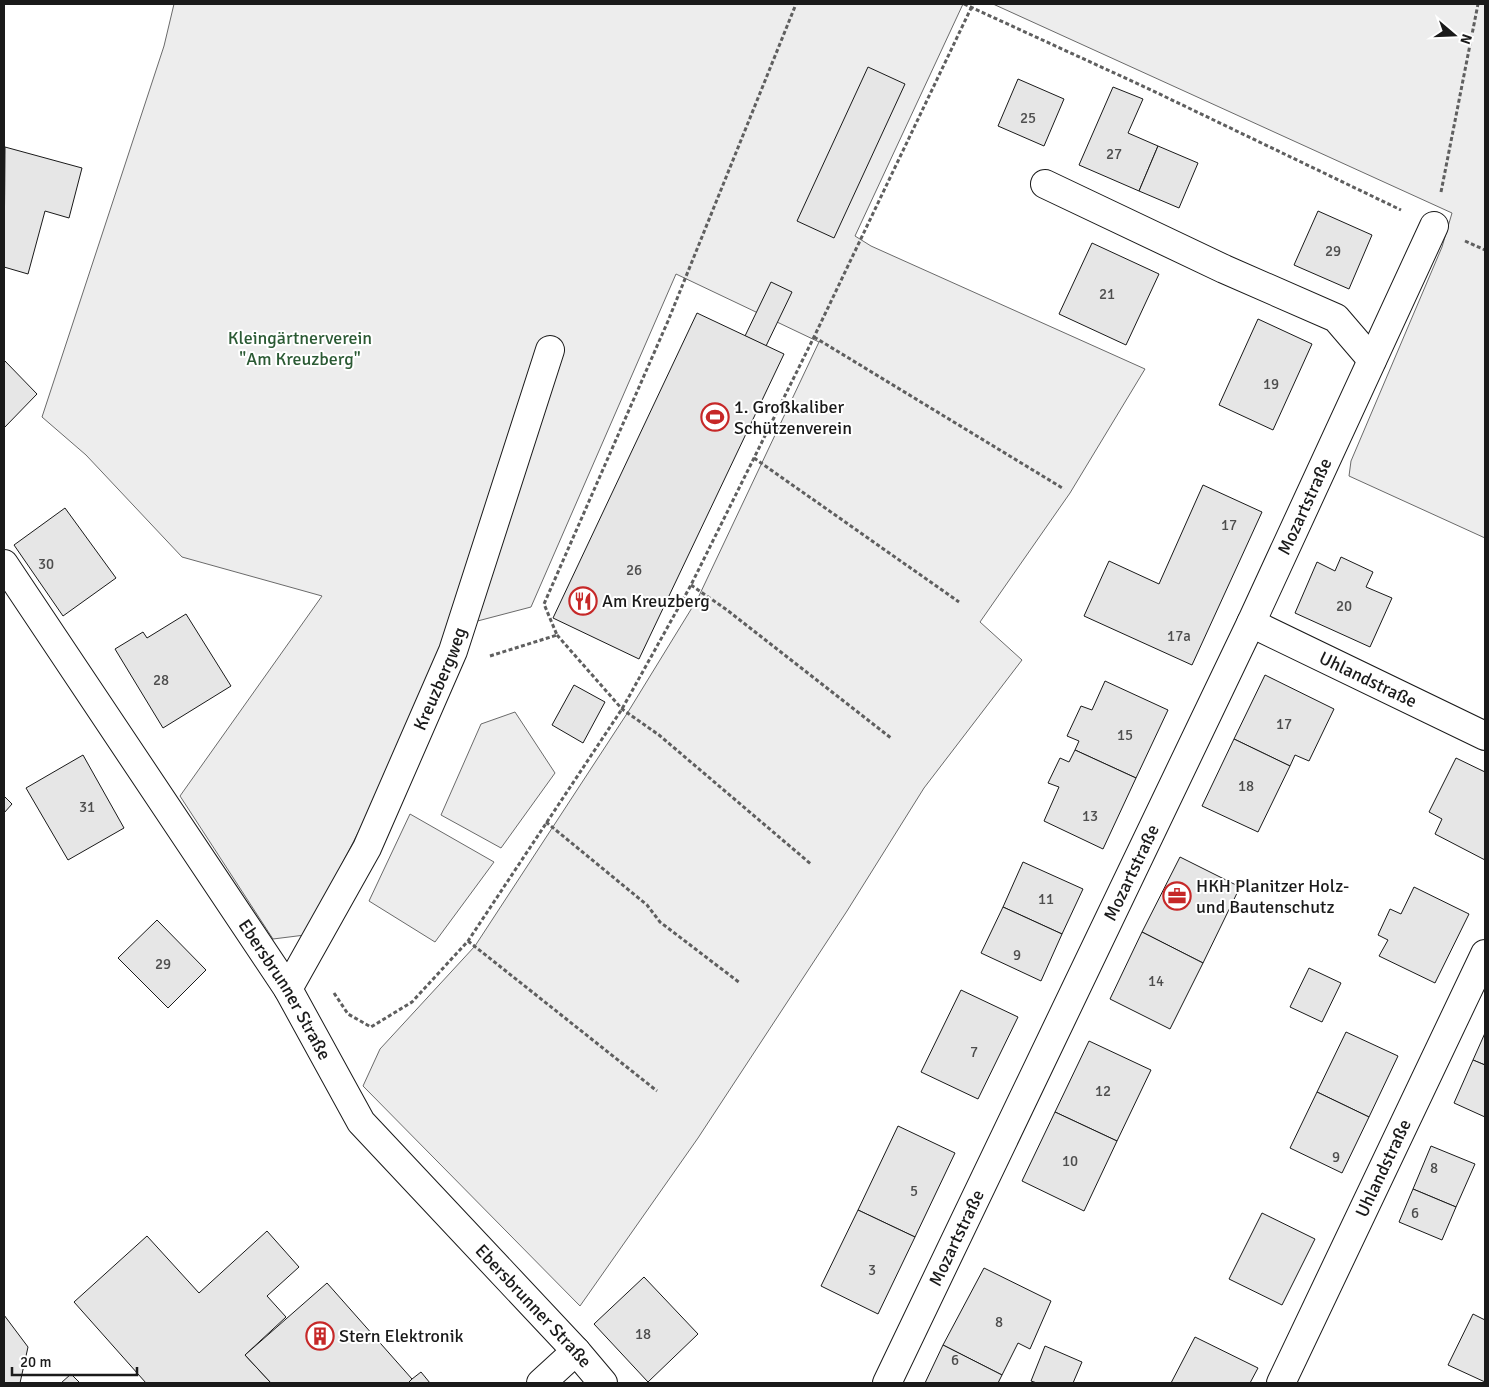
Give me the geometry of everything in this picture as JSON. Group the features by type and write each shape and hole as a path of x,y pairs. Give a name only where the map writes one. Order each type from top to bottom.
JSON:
{"street":[{"path":"1045,184 1224,270 1336,318 1372,360"},
{"name":"Mozartstraße","path":"887,1383 1251,623 1434,226"},
{"name":"Kreuzbergweg","path":"288,989 367,848 453,651 550,350"},
{"name":"Ebersbrunner Straße","path":"4,564 288,989 361,1122 576,1351 603,1383"},
{"name":"Uhlandstraße","path":"1251,623 1485,736"},
{"name":"Uhlandstraße","path":"1281,1383 1485,954"},
{"path":"541,1383 576,1351"}],"path":[{"path":"796,4 668,320 544,604 557,635 622,709 660,735 812,865"},
{"path":"964,4 972,5 1485,250"},
{"path":"1434,226 1478,4"},
{"path":"311,948 332,989 348,1014 371,1027 412,1002 468,941 622,709 691,585 814,337 972,5"},
{"path":"814,337 1064,490"},
{"path":"754,458 959,602"},
{"path":"691,585 727,610 891,738"},
{"path":"486,658 557,635"},
{"path":"546,822 647,905 660,922 740,983"},
{"path":"468,941 657,1091"}],"shaded area":[{"path":"174,4 963,4 855,236 871,246 1145,369 1070,493 980,622 1022,660 924,788 847,911 698,1138 580,1306 363,1086 380,1049 475,946 628,712 698,598 819,342 676,274 531,607 447,629 401,750 305,935 273,939 180,796 322,596 182,557 86,455 42,417 164,46"},
{"path":"993,4 1485,4 1485,538 1349,476 1351,461 1442,247 1452,213"},
{"path":"515,712 555,773 501,848 441,815 481,724"},
{"path":"410,814 494,862 435,942 369,901"}],"building":[{"path":"868,67 905,84 834,238 797,221"},
{"path":"1018,79 1064,99 1044,146 998,126"},
{"path":"1113,87 1143,99 1128,133 1158,146 1139,191 1079,165"},
{"path":"1158,146 1198,163 1179,208 1139,191"},
{"path":"5,147 82,168 69,218 45,211 28,274 4,267"},
{"path":"1318,211 1372,235 1349,289 1294,265"},
{"path":"1092,243 1159,274 1126,345 1059,314"},
{"path":"771,282 792,292 766,346 745,336"},
{"path":"697,313 784,354 639,659 553,618"},
{"path":"1258,319 1312,344 1273,430 1219,405"},
{"path":"4,360 37,394 4,428"},
{"path":"1203,485 1262,512 1192,665 1084,616 1109,561 1159,584"},
{"path":"65,508 116,578 63,616 14,545"},
{"path":"1341,557 1373,572 1366,587 1392,598 1370,647 1295,613 1317,562 1335,571"},
{"path":"186,614 231,686 163,728 115,649 143,632 147,638"},
{"path":"1265,675 1334,709 1309,761 1295,755 1290,766 1234,739"},
{"path":"1105,681 1168,710 1136,778 1075,750 1079,741 1067,736 1081,706 1092,710"},
{"path":"574,685 605,702 583,743 552,725"},
{"path":"1234,739 1290,766 1258,832 1202,806"},
{"path":"1075,750 1136,778 1103,849 1044,821 1059,787 1048,783 1060,758 1069,762"},
{"path":"83,755 124,828 68,860 26,788"},
{"path":"1456,758 1485,772 1485,860 1435,834 1442,819 1429,812"},
{"path":"4,796 12,804 4,813"},
{"path":"1180,857 1240,887 1203,963 1142,932"},
{"path":"1023,862 1083,889 1062,934 1003,907"},
{"path":"1414,887 1469,914 1435,983 1379,956 1388,940 1378,935 1390,909 1401,914"},
{"path":"1003,907 1062,934 1041,981 981,953"},
{"path":"157,920 206,970 168,1008 118,958"},
{"path":"1142,932 1203,963 1170,1029 1110,999"},
{"path":"1309,968 1341,983 1322,1022 1290,1007"},
{"path":"961,990 1018,1017 978,1099 921,1072"},
{"path":"1346,1032 1398,1056 1369,1117 1317,1092"},
{"path":"1485,1033 1485,1065 1473,1060"},
{"path":"1089,1041 1151,1070 1117,1141 1055,1112"},
{"path":"1473,1060 1485,1065 1485,1117 1454,1103"},
{"path":"1317,1092 1369,1117 1342,1173 1290,1148"},
{"path":"1055,1112 1117,1141 1084,1211 1022,1181"},
{"path":"898,1126 955,1153 915,1237 858,1210"},
{"path":"1431,1146 1475,1164 1456,1207 1413,1189"},
{"path":"1413,1189 1456,1207 1442,1240 1399,1222"},
{"path":"858,1210 915,1237 878,1314 821,1286"},
{"path":"1262,1213 1315,1239 1282,1305 1229,1279"},
{"path":"267,1231 299,1267 267,1296 286,1317 245,1355 271,1383 146,1383 74,1302 147,1236 199,1293"},
{"path":"984,1268 1051,1301 1030,1349 1018,1343 1002,1375 943,1345"},
{"path":"644,1277 698,1334 648,1382 594,1324"},
{"name":"Stern Elektronik","path":"327,1283 412,1379 408,1383 271,1383 245,1355"},
{"path":"1473,1314 1485,1320 1485,1382 1448,1365"},
{"path":"4,1315 28,1347 20,1383 4,1383"},
{"path":"1195,1337 1258,1368 1250,1383 1171,1383"},
{"path":"943,1345 1002,1375 998,1383 925,1383"},
{"path":"1045,1346 1082,1362 1073,1383 1037,1383 1031,1381"},
{"path":"421,1372 430,1383 408,1383 412,1379"},
{"path":"71,1374 80,1383 61,1383"}],"place":[{"name":"1. Großkaliber Schützenverein","path":"715,417"},
{"name":"Am Kreuzberg","path":"583,601"},
{"name":"HKH Planitzer Holz- und Bautenschutz","path":"1177,896"},
{"name":"Stern Elektronik","path":"320,1336"}],"park label":[{"name":"Kleingärtnerverein \"Am Kreuzberg\"","path":"300,348"}]}
